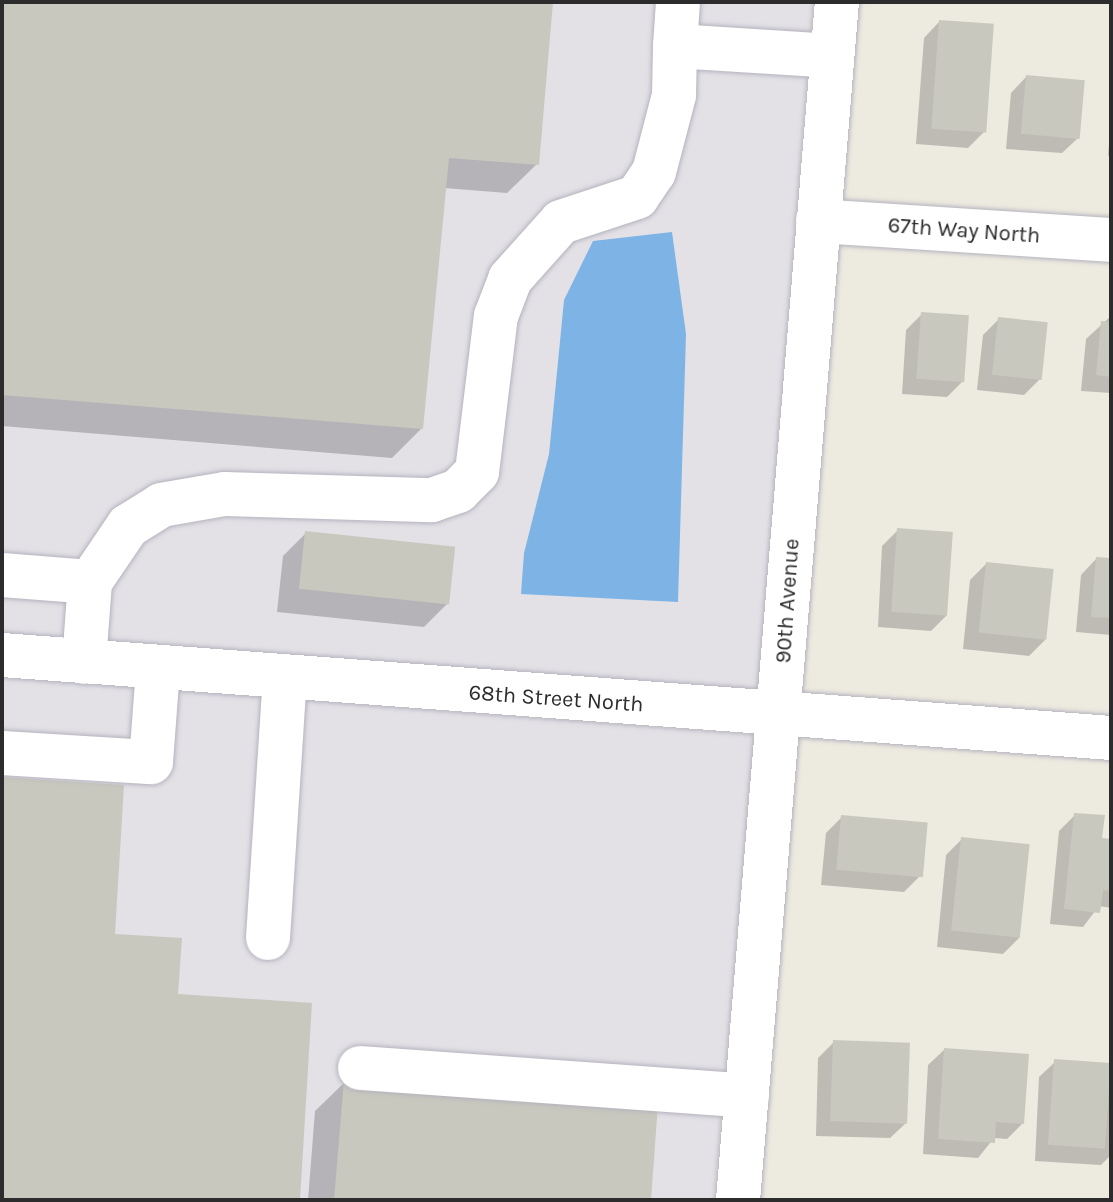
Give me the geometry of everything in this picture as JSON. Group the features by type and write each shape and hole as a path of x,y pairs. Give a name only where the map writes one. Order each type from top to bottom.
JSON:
{"street":[{"path":"84,662 90,582 128,526 161,505 225,494 432,500 458,491 477,472 496,316 510,279 561,222 637,197 654,172 674,95 678,2"},
{"name":"90th Avenue","path":"738,1200 837,2"},
{"path":"675,46 832,56"},
{"name":"67th Way North","path":"818,221 1111,240"},
{"path":"2,575 90,582"},
{"name":"68th Street North","path":"2,655 780,716 1111,738"},
{"path":"2,753 151,762 158,668"},
{"path":"268,938 285,678"},
{"path":"360,1068 747,1096"}],"shaded area":[{"path":"2,2 813,2 758,693 2,634","holes":["564,300 678,602 524,553 549,454"]},
{"path":"2,676 754,735 714,1200 2,1200"}],"water":[{"path":"672,232 686,334 678,602 521,594 524,553 549,454 564,300 593,241"}],"building":[{"path":"2,2 553,2 539,165 449,158 423,429 2,395"},
{"path":"939,20 994,24 986,133 931,129"},
{"path":"1026,75 1085,80 1080,139 1021,134"},
{"path":"921,312 969,315 964,382 916,379"},
{"path":"998,317 1048,322 1042,380 992,375"},
{"path":"1101,321 1111,322 1111,377 1096,375"},
{"path":"897,528 953,532 947,616 891,612"},
{"path":"305,531 455,547 449,604 299,589"},
{"path":"1096,557 1111,558 1111,618 1091,617"},
{"path":"986,562 1054,569 1046,640 979,633"},
{"path":"2,777 124,785 115,934 182,938 178,994 312,1003 300,1200 2,1200"},
{"path":"1074,813 1105,815 1102,838 1111,839 1111,891 1103,890 1100,913 1064,909"},
{"path":"841,815 928,823 923,877 836,870"},
{"path":"961,837 1030,844 1020,938 951,930"},
{"path":"833,1040 910,1043 907,1124 830,1121"},
{"path":"944,1048 1029,1054 1024,1124 996,1122 995,1143 938,1139"},
{"path":"1054,1059 1111,1063 1105,1149 1048,1145"},
{"path":"344,1080 658,1104 651,1200 334,1200"}]}
